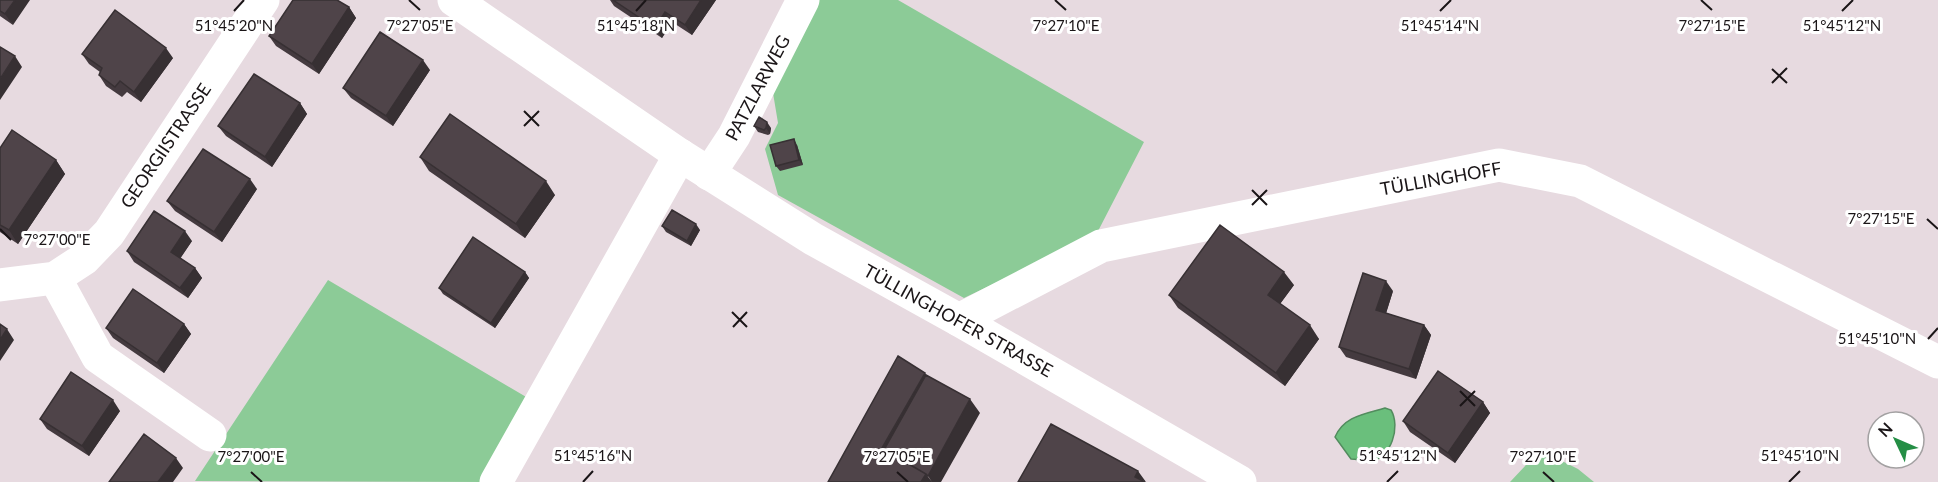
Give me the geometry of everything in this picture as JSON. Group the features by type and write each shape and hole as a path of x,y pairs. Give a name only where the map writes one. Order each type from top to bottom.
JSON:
{"street":[{"name":"GEORGIISTRASSE","path":"0,285 55,278 84,259 108,233 263,0"},
{"name":"TÜLLINGHOFER STRASSE","path":"454,0 680,155 813,239 1240,482"},
{"name":"PATZLARWEG","path":"709,174 734,136 803,0"},
{"path":"496,482 680,155"},
{"name":"TÜLLINGHOFF","path":"958,320 1101,246 1499,165 1580,181 1938,362"},
{"path":"55,278 98,357 210,435"}],"shaded area":[{"path":"815,0 898,0 1144,142 1096,235 964,298 778,195 765,149 778,123 772,87"},
{"path":"328,280 533,401 487,482 195,481"},
{"path":"1385,408 1391,410 1395,425 1389,448 1378,459 1366,461 1351,459 1335,437 1339,430 1356,417"},
{"path":"1540,450 1578,469 1594,482 1510,482"}],"building":[{"path":"0,0 15,0 5,14 0,11"},
{"path":"293,0 337,0 349,7 312,64 269,36"},
{"path":"613,0 701,0 685,25 665,12 655,28"},
{"path":"115,10 166,48 134,92 120,81 115,87 99,75 102,68 82,54"},
{"path":"380,32 423,60 386,116 343,88"},
{"path":"0,47 15,56 0,79"},
{"path":"254,74 300,103 265,157 218,126"},
{"path":"450,114 546,181 516,224 420,157"},
{"path":"759,117 767,122 764,130 754,126"},
{"path":"12,130 56,160 9,230 0,225 0,148"},
{"path":"794,139 799,160 776,166 770,145"},
{"path":"203,149 250,179 214,232 167,201"},
{"path":"672,210 696,224 687,241 662,226"},
{"path":"154,211 185,231 171,252 195,268 180,288 127,251"},
{"path":"1220,225 1284,272 1268,295 1310,325 1276,373 1169,295"},
{"path":"473,237 525,272 491,323 439,288"},
{"path":"1363,273 1386,281 1376,310 1424,325 1409,369 1339,347"},
{"path":"133,289 184,324 157,363 106,328"},
{"path":"0,324 7,329 0,340"},
{"path":"898,356 925,373 882,448 926,474 921,482 828,482"},
{"path":"1438,371 1483,402 1448,453 1403,421"},
{"path":"71,372 113,400 82,446 40,419"},
{"path":"926,375 970,399 928,476 884,450"},
{"path":"1051,424 1138,471 1135,477 1145,482 1018,482"},
{"path":"144,434 176,458 158,482 109,482"}]}
